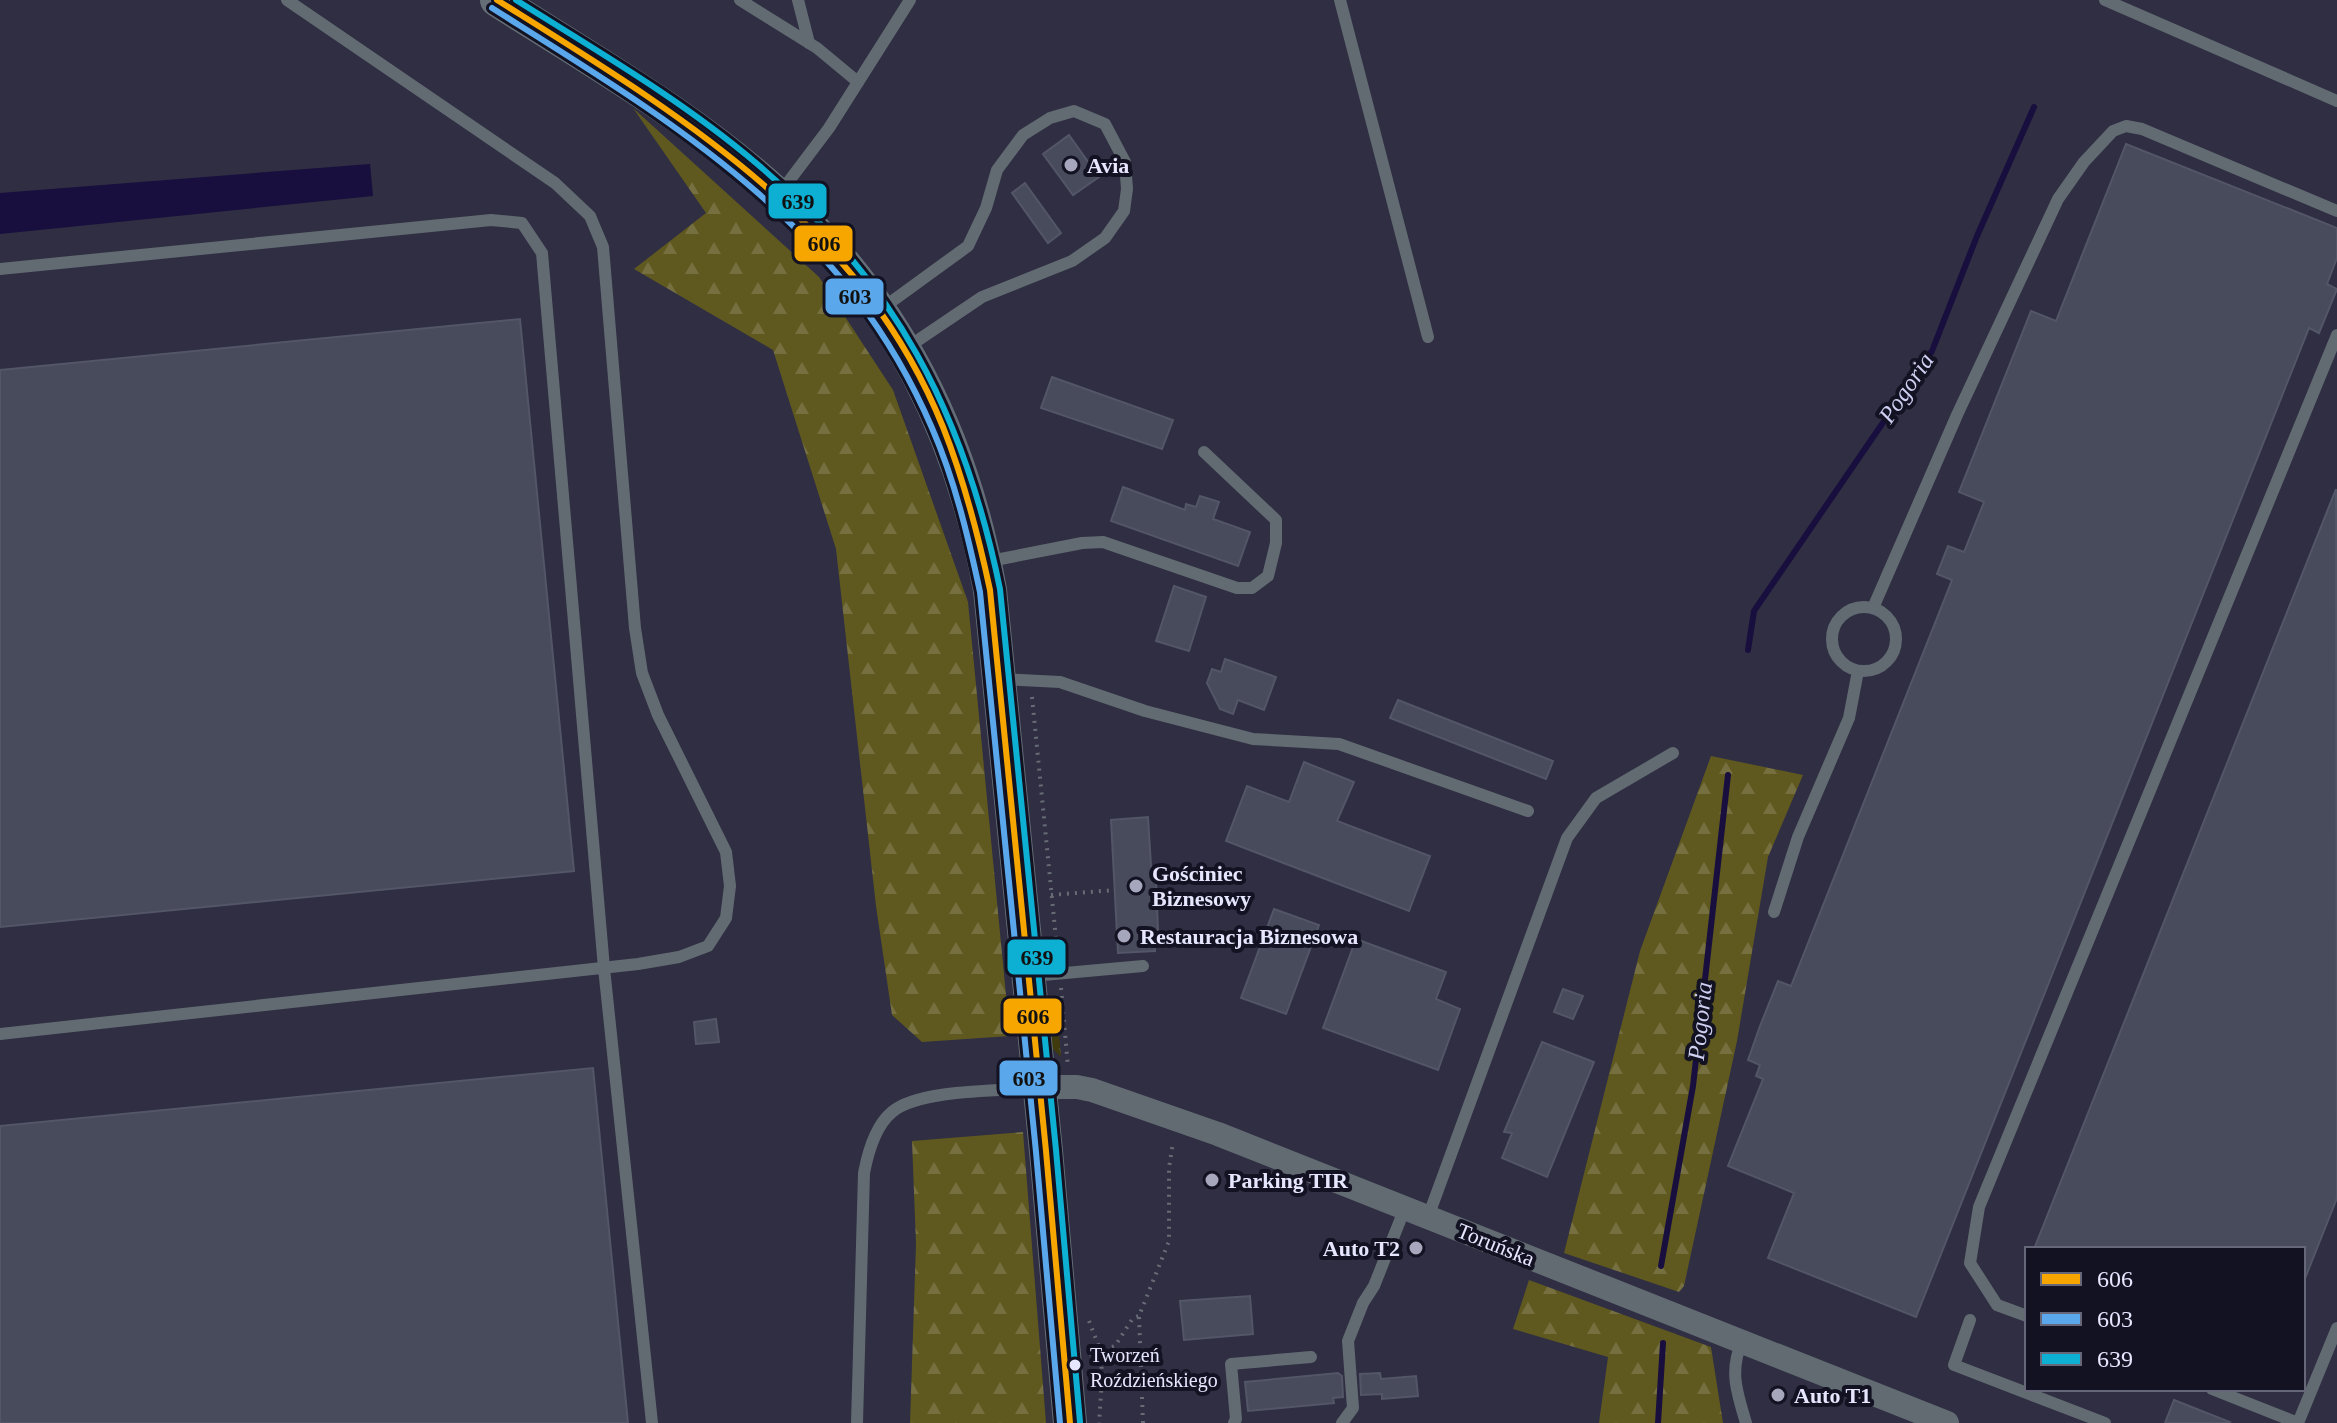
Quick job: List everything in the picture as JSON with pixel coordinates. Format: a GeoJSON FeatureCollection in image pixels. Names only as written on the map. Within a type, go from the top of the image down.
{"type":"FeatureCollection","features":[{"type":"Feature","properties":{"kind":"street"},"geometry":{"type":"LineString","coordinates":[[497,0],[697,131],[778,195],[828,245],[880,310],[905,349],[949,440],[973,513],[1012,679],[1044,974],[1040,1087],[1084,1418]]}},
{"type":"Feature","properties":{"kind":"street","name":"Toruńska"},"geometry":{"type":"LineString","coordinates":[[1040,1087],[1082,1088],[1180,1121],[1947,1423]]}},
{"type":"Feature","properties":{"kind":"lane"},"geometry":{"type":"LineString","coordinates":[[0,1034],[604,968],[679,957],[708,946],[726,918],[730,886],[726,852],[658,715],[642,673],[635,628],[603,247],[590,216],[555,183],[287,0]]}},
{"type":"Feature","properties":{"kind":"lane"},"geometry":{"type":"LineString","coordinates":[[740,0],[809,43],[858,82]]}},
{"type":"Feature","properties":{"kind":"lane"},"geometry":{"type":"LineString","coordinates":[[798,0],[809,43]]}},
{"type":"Feature","properties":{"kind":"lane"},"geometry":{"type":"LineString","coordinates":[[778,195],[829,128],[910,0]]}},
{"type":"Feature","properties":{"kind":"lane"},"geometry":{"type":"LineString","coordinates":[[1340,0],[1428,337]]}},
{"type":"Feature","properties":{"kind":"lane"},"geometry":{"type":"LineString","coordinates":[[2105,0],[2337,101]]}},
{"type":"Feature","properties":{"kind":"lane"},"geometry":{"type":"LineString","coordinates":[[880,310],[968,246],[986,208],[997,170],[1023,135],[1050,118],[1074,111],[1105,124],[1125,162],[1127,189],[1124,211],[1105,238],[1072,261],[982,297],[905,349]]}},
{"type":"Feature","properties":{"kind":"lane"},"geometry":{"type":"LineString","coordinates":[[1873,608],[1957,415],[2058,199],[2084,162],[2113,131],[2126,126],[2142,129],[2337,211]]}},
{"type":"Feature","properties":{"kind":"lane"},"geometry":{"type":"LineString","coordinates":[[0,269],[491,220],[522,223],[542,253],[604,968],[652,1423]]}},
{"type":"Feature","properties":{"kind":"lane"},"geometry":{"type":"LineString","coordinates":[[2025,1315],[1997,1305],[1970,1263],[1979,1207],[2337,335]]}},
{"type":"Feature","properties":{"kind":"lane"},"geometry":{"type":"LineString","coordinates":[[985,562],[1082,543],[1103,542],[1237,588],[1252,588],[1268,576],[1276,543],[1276,520],[1204,452]]}},
{"type":"Feature","properties":{"kind":"lane"},"geometry":{"type":"LineString","coordinates":[[1873,608],[1882,613],[1894,628],[1895,647],[1885,664],[1868,671],[1858,671],[1848,667],[1834,652],[1833,632],[1837,622],[1853,609],[1873,608]]}},
{"type":"Feature","properties":{"kind":"lane"},"geometry":{"type":"LineString","coordinates":[[1774,912],[1798,837],[1849,718],[1858,671]]}},
{"type":"Feature","properties":{"kind":"lane"},"geometry":{"type":"LineString","coordinates":[[1012,679],[1060,682],[1145,711],[1253,739],[1339,744],[1528,811]]}},
{"type":"Feature","properties":{"kind":"lane"},"geometry":{"type":"LineString","coordinates":[[1428,1217],[1567,838],[1596,798],[1673,753]]}},
{"type":"Feature","properties":{"kind":"lane"},"geometry":{"type":"LineString","coordinates":[[1044,974],[1143,966]]}},
{"type":"Feature","properties":{"kind":"lane"},"geometry":{"type":"LineString","coordinates":[[857,1423],[864,1173],[882,1123],[892,1111],[911,1101],[931,1096],[1040,1087]]}},
{"type":"Feature","properties":{"kind":"lane"},"geometry":{"type":"LineString","coordinates":[[1342,1423],[1353,1408],[1348,1341],[1405,1208]]}},
{"type":"Feature","properties":{"kind":"lane"},"geometry":{"type":"LineString","coordinates":[[1970,1320],[1954,1365],[2105,1423]]}},
{"type":"Feature","properties":{"kind":"lane"},"geometry":{"type":"LineString","coordinates":[[2217,1391],[2298,1423],[2337,1328]]}},
{"type":"Feature","properties":{"kind":"lane"},"geometry":{"type":"LineString","coordinates":[[1742,1341],[1734,1359],[1734,1382],[1746,1423]]}},
{"type":"Feature","properties":{"kind":"lane"},"geometry":{"type":"LineString","coordinates":[[1234,1423],[1231,1364],[1311,1357]]}},
{"type":"Feature","properties":{"kind":"path"},"geometry":{"type":"LineString","coordinates":[[1012,679],[1031,693],[1051,895],[1044,974],[1068,1063]]}},
{"type":"Feature","properties":{"kind":"path"},"geometry":{"type":"LineString","coordinates":[[1051,895],[1115,890]]}},
{"type":"Feature","properties":{"kind":"path"},"geometry":{"type":"LineString","coordinates":[[1143,1423],[1139,1316],[1169,1241],[1169,1168],[1173,1137],[1180,1121]]}},
{"type":"Feature","properties":{"kind":"path"},"geometry":{"type":"LineString","coordinates":[[1086,1311],[1101,1352],[1102,1380],[1084,1418],[1099,1423]]}},
{"type":"Feature","properties":{"kind":"path"},"geometry":{"type":"LineString","coordinates":[[1087,1355],[1115,1346],[1133,1318],[1139,1316]]}},
{"type":"Feature","properties":{"kind":"green space"},"geometry":{"type":"Polygon","coordinates":[[[633,108],[819,277],[893,390],[968,602],[1010,1036],[922,1042],[892,1015],[876,906],[836,549],[773,350],[634,269],[706,213],[633,108]]]}},
{"type":"Feature","properties":{"kind":"green space"},"geometry":{"type":"Polygon","coordinates":[[[1711,756],[1803,775],[1768,857],[1737,1041],[1684,1286],[1679,1292],[1564,1253],[1640,951],[1711,756]]]}},
{"type":"Feature","properties":{"kind":"green space"},"geometry":{"type":"Polygon","coordinates":[[[1057,1012],[1061,1057],[1051,1047],[1044,1013],[1057,1012]]]}},
{"type":"Feature","properties":{"kind":"green space"},"geometry":{"type":"Polygon","coordinates":[[[1023,1132],[1046,1423],[910,1423],[916,1244],[912,1141],[1023,1132]]]}},
{"type":"Feature","properties":{"kind":"green space"},"geometry":{"type":"Polygon","coordinates":[[[1529,1280],[1711,1347],[1723,1423],[1599,1423],[1608,1357],[1513,1329],[1529,1280]]]}},
{"type":"Feature","properties":{"kind":"shaded area"},"geometry":{"type":"Polygon","coordinates":[[[370,164],[373,196],[0,234],[0,193],[370,164]]]}},
{"type":"Feature","properties":{"kind":"building"},"geometry":{"type":"Polygon","coordinates":[[[1069,135],[1089,163],[1091,161],[1099,177],[1073,195],[1043,154],[1069,135]]]}},
{"type":"Feature","properties":{"kind":"building"},"geometry":{"type":"Polygon","coordinates":[[[2126,144],[2337,228],[2337,258],[2327,284],[2337,289],[2319,333],[2309,328],[1916,1317],[1768,1258],[1794,1193],[1728,1166],[1763,1079],[1756,1076],[1760,1065],[1748,1060],[1760,1026],[1778,981],[1791,986],[1952,580],[1937,574],[1948,546],[1964,552],[1984,502],[1959,492],[2031,311],[2056,321],[2126,144]]]}},
{"type":"Feature","properties":{"kind":"building"},"geometry":{"type":"Polygon","coordinates":[[[1025,183],[1061,233],[1048,243],[1012,193],[1025,183]]]}},
{"type":"Feature","properties":{"kind":"building"},"geometry":{"type":"Polygon","coordinates":[[[520,319],[574,871],[0,927],[0,370],[520,319]]]}},
{"type":"Feature","properties":{"kind":"building"},"geometry":{"type":"Polygon","coordinates":[[[1052,377],[1173,420],[1162,449],[1041,408],[1052,377]]]}},
{"type":"Feature","properties":{"kind":"building"},"geometry":{"type":"Polygon","coordinates":[[[1123,487],[1185,510],[1186,504],[1196,507],[1200,496],[1219,502],[1213,519],[1250,532],[1238,566],[1111,521],[1123,487]]]}},
{"type":"Feature","properties":{"kind":"building"},"geometry":{"type":"Polygon","coordinates":[[[2336,489],[2337,1198],[2305,1278],[2305,1247],[2035,1247],[2336,489]]]}},
{"type":"Feature","properties":{"kind":"building"},"geometry":{"type":"Polygon","coordinates":[[[1174,586],[1206,597],[1189,651],[1156,641],[1174,586]]]}},
{"type":"Feature","properties":{"kind":"building"},"geometry":{"type":"Polygon","coordinates":[[[1225,659],[1276,677],[1264,710],[1238,700],[1233,714],[1220,709],[1207,683],[1212,669],[1221,672],[1225,659]]]}},
{"type":"Feature","properties":{"kind":"building"},"geometry":{"type":"Polygon","coordinates":[[[1398,700],[1553,761],[1546,779],[1390,718],[1398,700]]]}},
{"type":"Feature","properties":{"kind":"building"},"geometry":{"type":"Polygon","coordinates":[[[1304,762],[1354,782],[1337,821],[1430,856],[1409,911],[1226,841],[1247,786],[1289,802],[1304,762]]]}},
{"type":"Feature","properties":{"kind":"building","name":"Gościniec Biznesowy"},"geometry":{"type":"Polygon","coordinates":[[[1148,817],[1152,882],[1156,881],[1158,930],[1154,931],[1155,951],[1118,953],[1111,820],[1148,817]]]}},
{"type":"Feature","properties":{"kind":"building"},"geometry":{"type":"Polygon","coordinates":[[[1274,909],[1319,925],[1286,1014],[1241,998],[1274,909]]]}},
{"type":"Feature","properties":{"kind":"building"},"geometry":{"type":"Polygon","coordinates":[[[1356,939],[1446,972],[1436,999],[1460,1009],[1438,1070],[1323,1028],[1356,939]]]}},
{"type":"Feature","properties":{"kind":"building"},"geometry":{"type":"Polygon","coordinates":[[[1563,989],[1583,996],[1573,1019],[1554,1012],[1563,989]]]}},
{"type":"Feature","properties":{"kind":"building"},"geometry":{"type":"Polygon","coordinates":[[[716,1019],[719,1042],[696,1044],[694,1022],[716,1019]]]}},
{"type":"Feature","properties":{"kind":"building"},"geometry":{"type":"Polygon","coordinates":[[[1542,1042],[1594,1062],[1547,1177],[1502,1158],[1512,1133],[1504,1132],[1542,1042]]]}},
{"type":"Feature","properties":{"kind":"building"},"geometry":{"type":"Polygon","coordinates":[[[593,1068],[628,1423],[0,1423],[0,1126],[593,1068]]]}},
{"type":"Feature","properties":{"kind":"building"},"geometry":{"type":"Polygon","coordinates":[[[1250,1296],[1253,1334],[1184,1340],[1180,1301],[1250,1296]]]}},
{"type":"Feature","properties":{"kind":"building"},"geometry":{"type":"Polygon","coordinates":[[[1338,1373],[1342,1376],[1343,1397],[1333,1398],[1334,1403],[1248,1411],[1245,1382],[1338,1373]]]}},
{"type":"Feature","properties":{"kind":"building"},"geometry":{"type":"Polygon","coordinates":[[[1380,1373],[1381,1379],[1416,1376],[1418,1396],[1382,1399],[1382,1394],[1361,1395],[1360,1374],[1380,1373]]]}},
{"type":"Feature","properties":{"kind":"building"},"geometry":{"type":"Polygon","coordinates":[[[2174,1400],[2230,1422],[2165,1423],[2174,1400]]]}},
{"type":"Feature","properties":{"kind":"waterway","name":"Pogoria"},"geometry":{"type":"LineString","coordinates":[[1748,650],[1754,611],[1932,351],[1977,236],[2034,107]]}},
{"type":"Feature","properties":{"kind":"waterway","name":"Pogoria"},"geometry":{"type":"LineString","coordinates":[[1661,1266],[1693,1086],[1728,775]]}},
{"type":"Feature","properties":{"kind":"waterway","name":"Pogoria"},"geometry":{"type":"LineString","coordinates":[[1658,1423],[1663,1343]]}},
{"type":"Feature","properties":{"kind":"transit line","name":"606"},"geometry":{"type":"LineString","coordinates":[[497,0],[631,85],[695,130],[756,178],[812,231],[863,289],[907,354],[943,427],[970,507],[990,590],[1070,1423]]}},
{"type":"Feature","properties":{"kind":"transit line","name":"639"},"geometry":{"type":"LineString","coordinates":[[516,0],[699,118],[756,163],[805,208],[848,254],[885,303],[917,354],[944,408],[985,525],[1000,589],[1080,1422]]}},
{"type":"Feature","properties":{"kind":"transit line","name":"603"},"geometry":{"type":"LineString","coordinates":[[492,8],[688,137],[747,184],[802,234],[851,291],[895,355],[932,428],[948,468],[980,592],[1060,1423]]}},
{"type":"Feature","properties":{"kind":"place","name":"Avia"},"geometry":{"type":"Point","coordinates":[1071,165]}},
{"type":"Feature","properties":{"kind":"place","name":"Gościniec Biznesowy"},"geometry":{"type":"Point","coordinates":[1136,886]}},
{"type":"Feature","properties":{"kind":"place","name":"Restauracja Biznesowa"},"geometry":{"type":"Point","coordinates":[1124,936]}},
{"type":"Feature","properties":{"kind":"place","name":"Parking TIR"},"geometry":{"type":"Point","coordinates":[1212,1180]}},
{"type":"Feature","properties":{"kind":"place","name":"Auto T2"},"geometry":{"type":"Point","coordinates":[1416,1248]}},
{"type":"Feature","properties":{"kind":"place","name":"Tworzeń Roździeńskiego"},"geometry":{"type":"Point","coordinates":[1075,1365]}},
{"type":"Feature","properties":{"kind":"place","name":"Auto T1"},"geometry":{"type":"Point","coordinates":[1778,1395]}}]}
